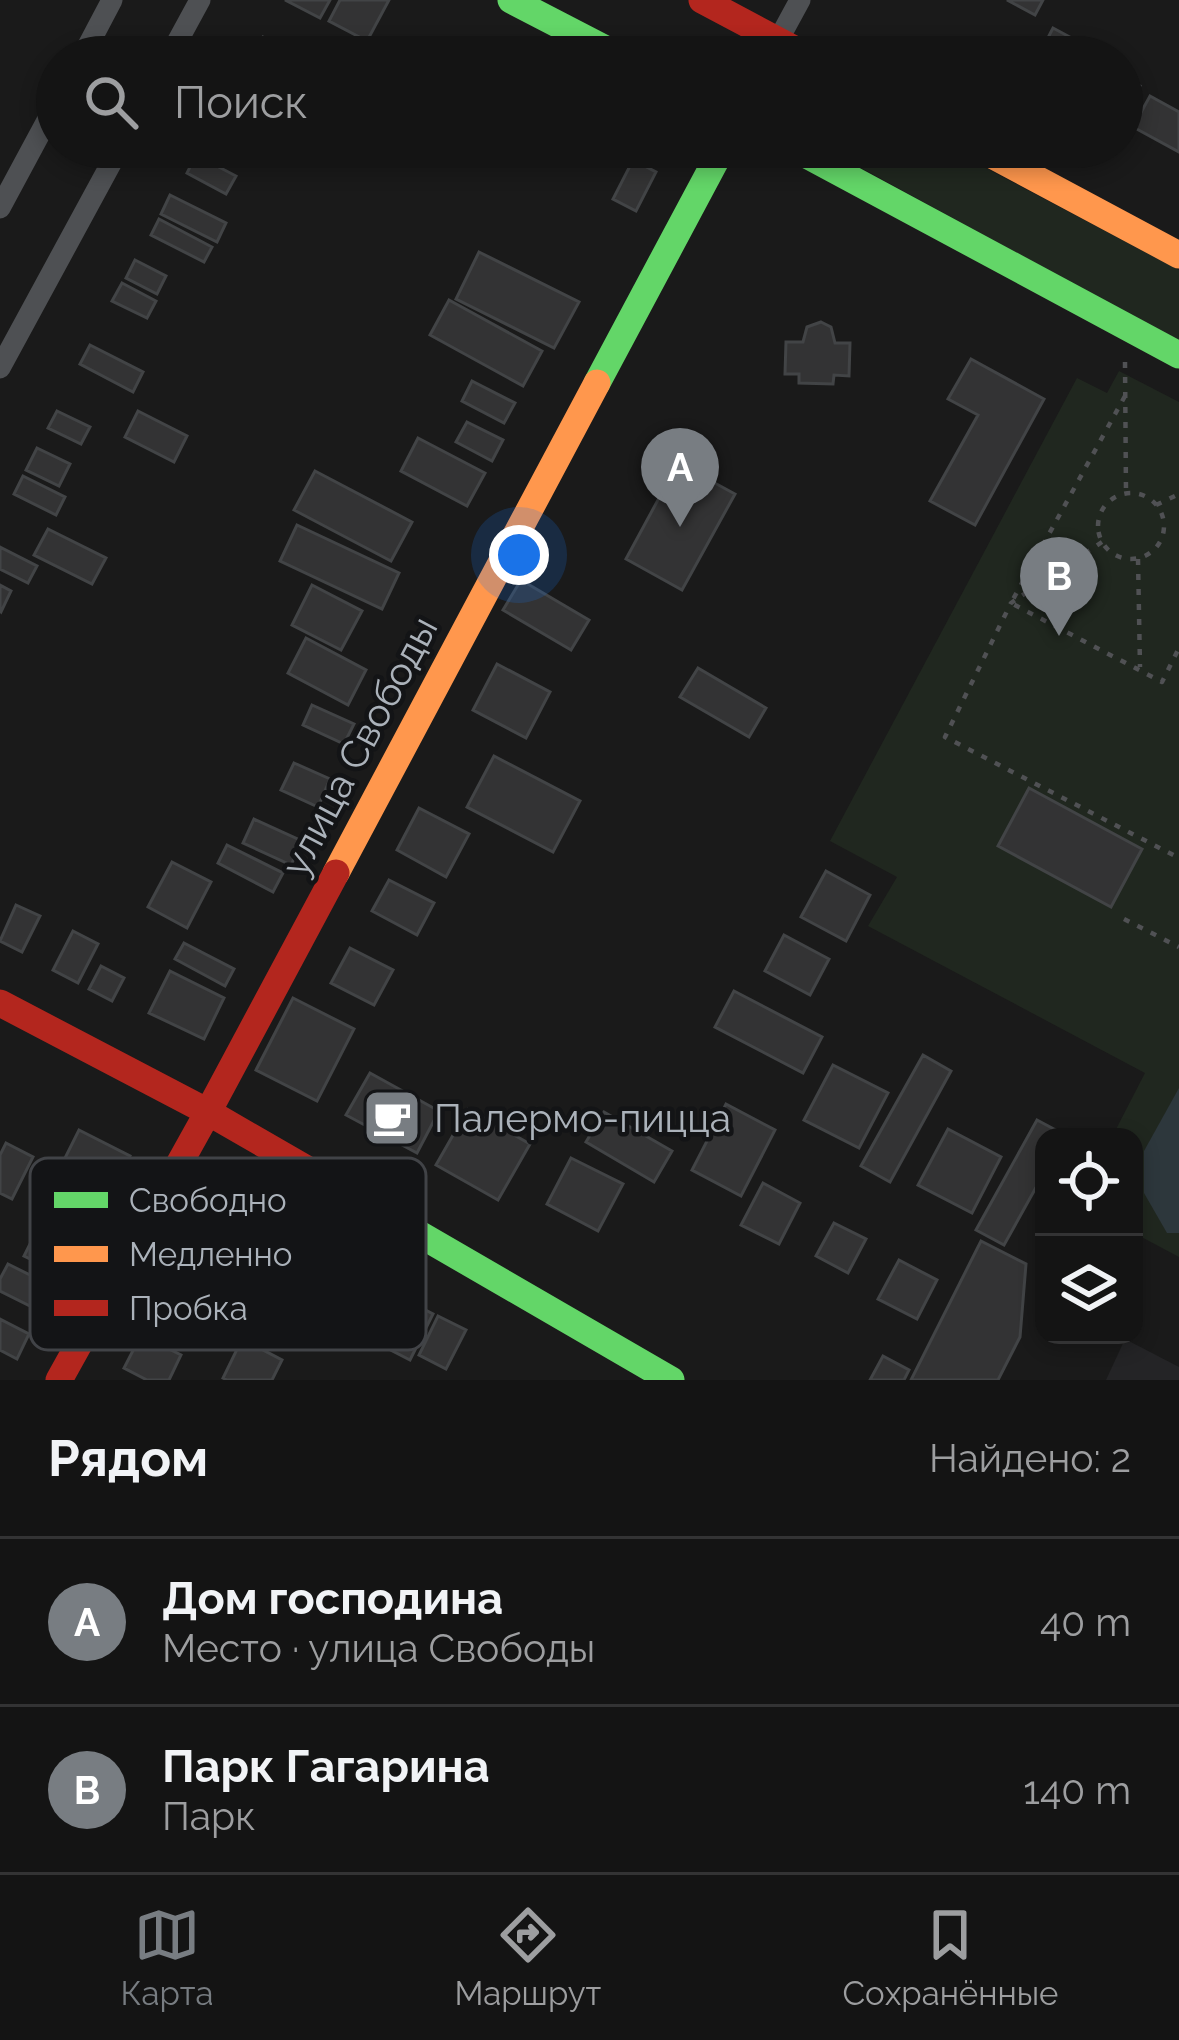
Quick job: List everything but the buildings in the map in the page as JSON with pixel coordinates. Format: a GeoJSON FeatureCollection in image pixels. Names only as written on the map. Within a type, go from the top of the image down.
{"type":"FeatureCollection","features":[{"type":"Feature","properties":{"kind":"street"},"geometry":{"type":"LineString","coordinates":[[93,36],[112,0]]}},
{"type":"Feature","properties":{"kind":"street"},"geometry":{"type":"LineString","coordinates":[[180,36],[200,0]]}},
{"type":"Feature","properties":{"kind":"street"},"geometry":{"type":"LineString","coordinates":[[511,0],[580,36]]}},
{"type":"Feature","properties":{"kind":"street"},"geometry":{"type":"LineString","coordinates":[[702,0],[755,36]]}},
{"type":"Feature","properties":{"kind":"street"},"geometry":{"type":"LineString","coordinates":[[781,36],[800,0]]}},
{"type":"Feature","properties":{"kind":"street"},"geometry":{"type":"LineString","coordinates":[[0,208],[36,142]]}},
{"type":"Feature","properties":{"kind":"street"},"geometry":{"type":"LineString","coordinates":[[0,368],[109,168]]}},
{"type":"Feature","properties":{"kind":"street","name":"улица Свободы"},"geometry":{"type":"LineString","coordinates":[[182,1158],[712,168]]}},
{"type":"Feature","properties":{"kind":"street"},"geometry":{"type":"LineString","coordinates":[[831,168],[1179,356]]}},
{"type":"Feature","properties":{"kind":"street"},"geometry":{"type":"LineString","coordinates":[[1016,168],[1179,255]]}},
{"type":"Feature","properties":{"kind":"street"},"geometry":{"type":"LineString","coordinates":[[0,1003],[286,1158]]}},
{"type":"Feature","properties":{"kind":"street"},"geometry":{"type":"LineString","coordinates":[[426,1241],[653,1376]]}},
{"type":"Feature","properties":{"kind":"street","name":"улица Свободы"},"geometry":{"type":"LineString","coordinates":[[59,1380],[76,1350]]}},
{"type":"Feature","properties":{"kind":"path"},"geometry":{"type":"LineString","coordinates":[[1125,326],[1126,494]]}},
{"type":"Feature","properties":{"kind":"path"},"geometry":{"type":"LineString","coordinates":[[1125,396],[1011,603],[945,737],[1179,858]]}},
{"type":"Feature","properties":{"kind":"path"},"geometry":{"type":"LineString","coordinates":[[1126,494],[1148,497],[1156,505],[1165,525],[1163,537],[1149,554],[1138,559],[1117,556],[1102,542],[1102,511],[1108,503],[1126,494]]}},
{"type":"Feature","properties":{"kind":"path"},"geometry":{"type":"LineString","coordinates":[[1156,505],[1179,494]]}},
{"type":"Feature","properties":{"kind":"path"},"geometry":{"type":"LineString","coordinates":[[1011,603],[1102,542]]}},
{"type":"Feature","properties":{"kind":"path"},"geometry":{"type":"LineString","coordinates":[[1138,559],[1140,670]]}},
{"type":"Feature","properties":{"kind":"path"},"geometry":{"type":"LineString","coordinates":[[1011,603],[1162,682],[1179,648]]}},
{"type":"Feature","properties":{"kind":"path"},"geometry":{"type":"LineString","coordinates":[[1124,919],[1179,947]]}},
{"type":"Feature","properties":{"kind":"shaded area"},"geometry":{"type":"Polygon","coordinates":[[[861,168],[986,168],[1179,270],[1179,342],[861,168]]]}},
{"type":"Feature","properties":{"kind":"shaded area"},"geometry":{"type":"Polygon","coordinates":[[[1119,371],[1179,402],[1179,1257],[1143,1238],[1143,1128],[1117,1128],[1145,1073],[868,926],[897,877],[830,841],[1077,378],[1107,393],[1119,371]]]}},
{"type":"Feature","properties":{"kind":"shaded area"},"geometry":{"type":"Polygon","coordinates":[[[1179,1088],[1179,1233],[1167,1233],[1144,1193],[1144,1151],[1179,1088]]]}},
{"type":"Feature","properties":{"kind":"shaded area"},"geometry":{"type":"Polygon","coordinates":[[[1123,1344],[1135,1344],[1179,1367],[1179,1380],[1106,1380],[1123,1344]]]}},
{"type":"Feature","properties":{"kind":"traffic: fast"},"geometry":{"type":"LineString","coordinates":[[511,0],[580,36]]}},
{"type":"Feature","properties":{"kind":"traffic: fast"},"geometry":{"type":"LineString","coordinates":[[597,383],[712,168]]}},
{"type":"Feature","properties":{"kind":"traffic: fast"},"geometry":{"type":"LineString","coordinates":[[831,168],[1179,355]]}},
{"type":"Feature","properties":{"kind":"traffic: fast"},"geometry":{"type":"LineString","coordinates":[[426,1238],[671,1380]]}},
{"type":"Feature","properties":{"kind":"traffic: slow"},"geometry":{"type":"LineString","coordinates":[[1016,168],[1179,255]]}},
{"type":"Feature","properties":{"kind":"traffic: slow"},"geometry":{"type":"LineString","coordinates":[[336,873],[597,383]]}},
{"type":"Feature","properties":{"kind":"traffic: jam"},"geometry":{"type":"LineString","coordinates":[[702,0],[770,36]]}},
{"type":"Feature","properties":{"kind":"traffic: jam"},"geometry":{"type":"LineString","coordinates":[[182,1158],[336,873]]}},
{"type":"Feature","properties":{"kind":"traffic: jam"},"geometry":{"type":"LineString","coordinates":[[0,1003],[288,1158]]}},
{"type":"Feature","properties":{"kind":"traffic: jam"},"geometry":{"type":"LineString","coordinates":[[59,1380],[76,1350]]}},
{"type":"Feature","properties":{"kind":"place","name":"Дом господина"},"geometry":{"type":"Point","coordinates":[680,527]}},
{"type":"Feature","properties":{"kind":"place","name":"Парк Гагарина"},"geometry":{"type":"Point","coordinates":[1059,636]}},
{"type":"Feature","properties":{"kind":"place","name":"Палермо-пицца"},"geometry":{"type":"Point","coordinates":[392,1118]}}]}
